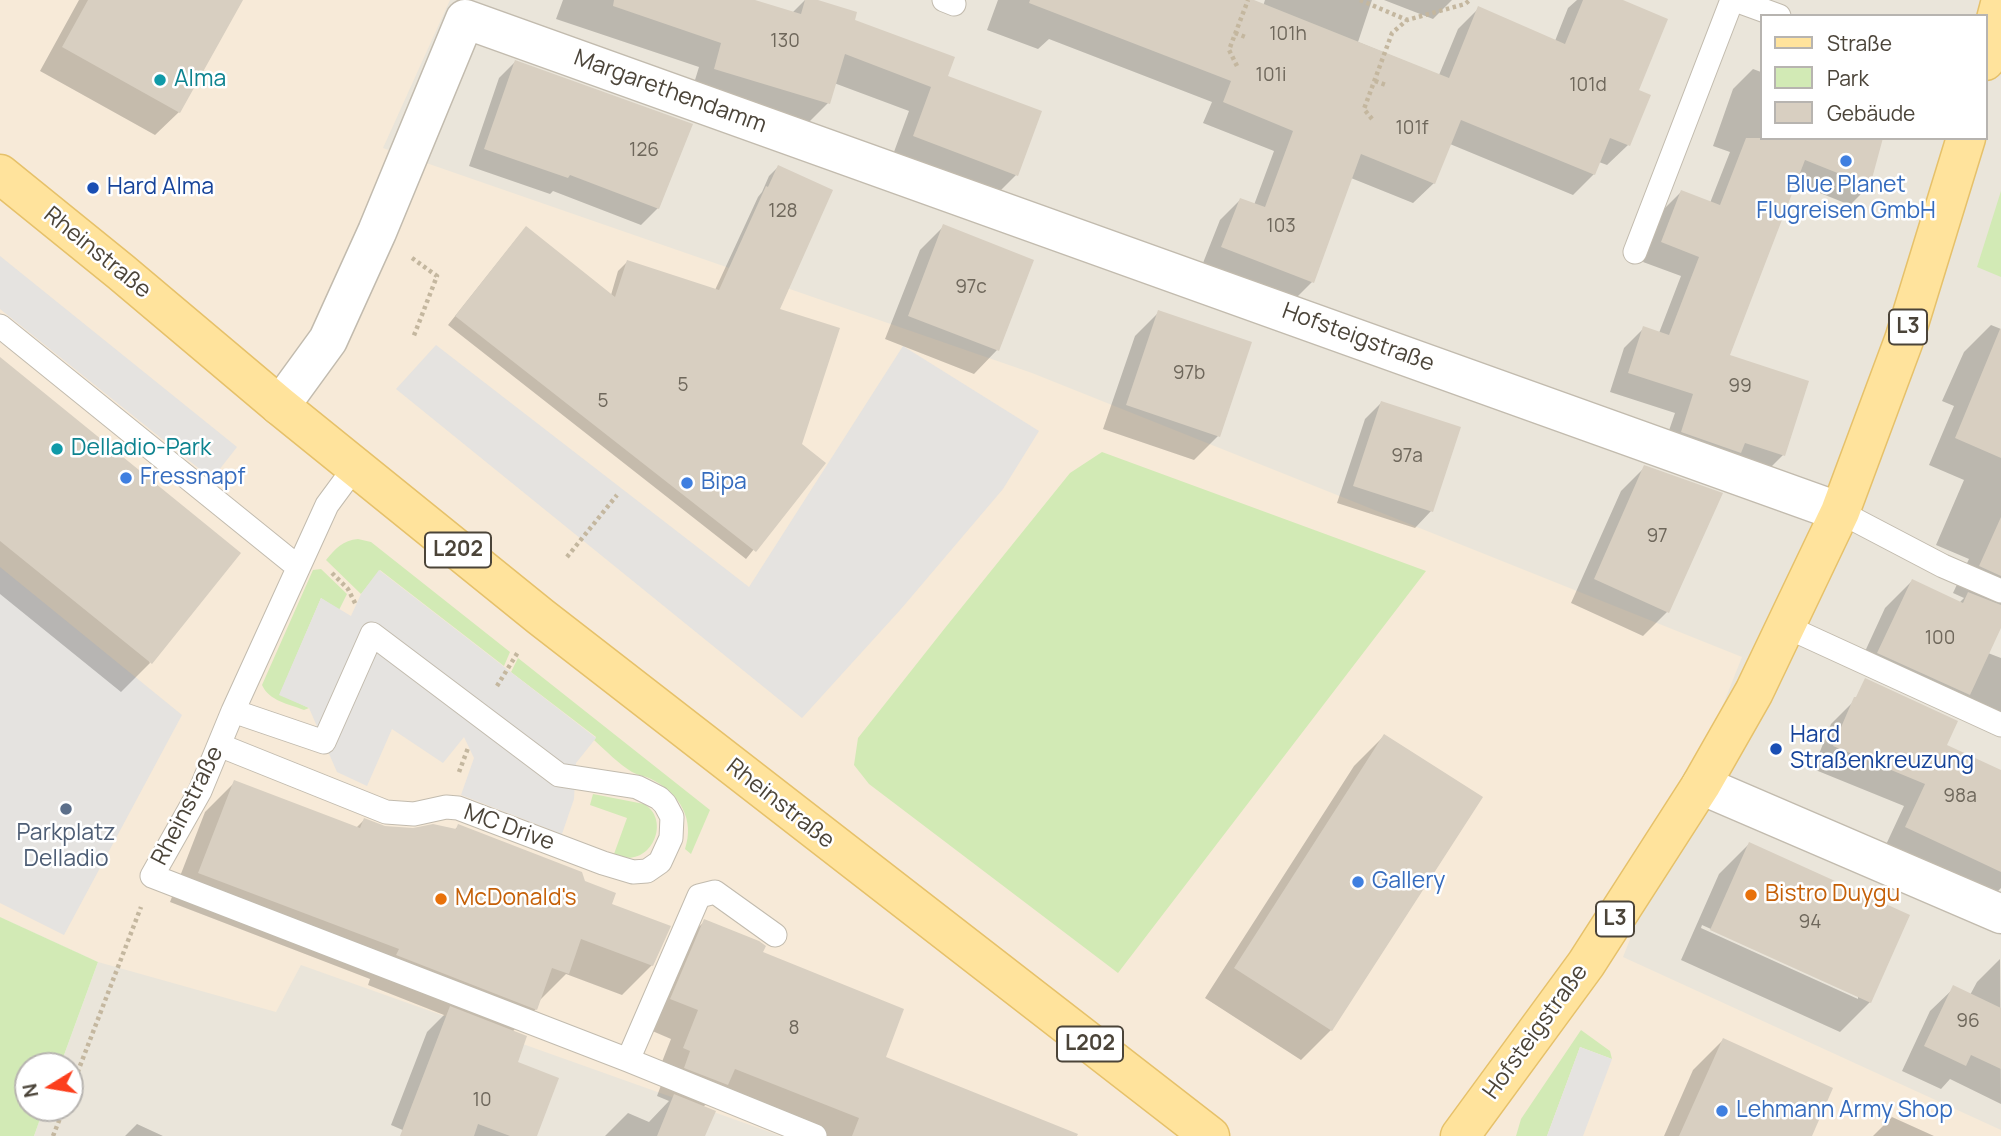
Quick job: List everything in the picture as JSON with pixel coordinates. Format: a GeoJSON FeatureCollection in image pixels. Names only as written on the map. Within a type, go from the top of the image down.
{"type":"FeatureCollection","features":[{"type":"Feature","properties":{"kind":"main road"},"geometry":{"type":"LineString","coordinates":[[1987,54],[1998,17]]}},
{"type":"Feature","properties":{"kind":"main road","name":"Hofsteigstraße"},"geometry":{"type":"LineString","coordinates":[[1460,1136],[1586,964],[1701,785],[1754,692],[1840,512],[1904,340],[1965,140]]}},
{"type":"Feature","properties":{"kind":"main road","name":"Rheinstraße"},"geometry":{"type":"LineString","coordinates":[[0,174],[279,406],[541,617],[1210,1136]]}},
{"type":"Feature","properties":{"kind":"street","name":"Margarethendamm"},"geometry":{"type":"LineString","coordinates":[[279,406],[328,340],[377,232],[469,10],[875,165]]}},
{"type":"Feature","properties":{"kind":"street","name":"Hofsteigstraße"},"geometry":{"type":"LineString","coordinates":[[875,165],[1840,512]]}},
{"type":"Feature","properties":{"kind":"street"},"geometry":{"type":"LineString","coordinates":[[1701,785],[2001,914]]}},
{"type":"Feature","properties":{"kind":"lane"},"geometry":{"type":"LineString","coordinates":[[1635,252],[1733,0],[1773,14]]}},
{"type":"Feature","properties":{"kind":"lane"},"geometry":{"type":"LineString","coordinates":[[0,326],[298,567]]}},
{"type":"Feature","properties":{"kind":"lane","name":"Rheinstraße"},"geometry":{"type":"LineString","coordinates":[[355,467],[330,498],[233,710],[200,791],[152,876],[628,1060],[815,1136]]}},
{"type":"Feature","properties":{"kind":"lane","name":"Hofsteigstraße"},"geometry":{"type":"LineString","coordinates":[[1840,512],[1942,566],[2001,591]]}},
{"type":"Feature","properties":{"kind":"lane"},"geometry":{"type":"LineString","coordinates":[[1786,626],[2001,725]]}},
{"type":"Feature","properties":{"kind":"lane","name":"MC Drive"},"geometry":{"type":"LineString","coordinates":[[219,745],[386,813],[414,814],[446,807],[458,808],[633,872],[647,871],[660,862],[669,845],[671,817],[665,804],[650,792],[637,787],[559,775],[372,634],[324,742],[233,710]]}},
{"type":"Feature","properties":{"kind":"lane"},"geometry":{"type":"LineString","coordinates":[[628,1060],[699,896],[715,892],[775,935]]}},
{"type":"Feature","properties":{"kind":"path"},"geometry":{"type":"LineString","coordinates":[[1237,66],[1229,50],[1248,0]]}},
{"type":"Feature","properties":{"kind":"path"},"geometry":{"type":"LineString","coordinates":[[1360,0],[1407,20]]}},
{"type":"Feature","properties":{"kind":"path"},"geometry":{"type":"LineString","coordinates":[[1371,119],[1364,109],[1392,33],[1407,20],[1465,4],[1470,0]]}},
{"type":"Feature","properties":{"kind":"path"},"geometry":{"type":"LineString","coordinates":[[1235,33],[1248,38]]}},
{"type":"Feature","properties":{"kind":"path"},"geometry":{"type":"LineString","coordinates":[[1375,81],[1386,85]]}},
{"type":"Feature","properties":{"kind":"path"},"geometry":{"type":"LineString","coordinates":[[377,232],[437,276],[413,338]]}},
{"type":"Feature","properties":{"kind":"path"},"geometry":{"type":"LineString","coordinates":[[567,557],[617,495]]}},
{"type":"Feature","properties":{"kind":"path"},"geometry":{"type":"LineString","coordinates":[[507,669],[514,655]]}},
{"type":"Feature","properties":{"kind":"path"},"geometry":{"type":"LineString","coordinates":[[84,1055],[152,876]]}},
{"type":"Feature","properties":{"kind":"shaded area"},"geometry":{"type":"Polygon","coordinates":[[[0,0],[2001,0],[2001,1136],[34,1136],[39,1122],[84,1122],[84,1052],[65,1052],[98,962],[0,917],[0,0]]]}},
{"type":"Feature","properties":{"kind":"shaded area"},"geometry":{"type":"Polygon","coordinates":[[[0,0],[450,0],[383,148],[1032,373],[1742,657],[1623,957],[2001,1130],[2001,1136],[781,1136],[301,965],[276,1012],[98,962],[0,917],[0,0]]]}},
{"type":"Feature","properties":{"kind":"shaded area","name":"Delladio-Park"},"geometry":{"type":"Polygon","coordinates":[[[0,256],[237,447],[212,479],[0,309],[0,256]]]}},
{"type":"Feature","properties":{"kind":"shaded area"},"geometry":{"type":"Polygon","coordinates":[[[436,345],[749,587],[903,346],[1039,431],[1003,489],[901,609],[802,718],[396,389],[436,345]]]}},
{"type":"Feature","properties":{"kind":"shaded area","name":"Parkplatz Delladio"},"geometry":{"type":"Polygon","coordinates":[[[0,567],[182,715],[64,935],[0,903],[0,567]]]}},
{"type":"Feature","properties":{"kind":"shaded area"},"geometry":{"type":"Polygon","coordinates":[[[379,570],[596,738],[576,763],[574,799],[562,834],[461,795],[474,758],[464,737],[443,763],[392,729],[367,786],[337,772],[309,708],[279,695],[321,598],[351,616],[361,594],[379,570]]]}},
{"type":"Feature","properties":{"kind":"shaded area"},"geometry":{"type":"Polygon","coordinates":[[[1580,1047],[1612,1059],[1583,1136],[1547,1136],[1580,1047]]]}},
{"type":"Feature","properties":{"kind":"green space"},"geometry":{"type":"Polygon","coordinates":[[[2001,191],[2001,277],[1977,267],[2001,191]]]}},
{"type":"Feature","properties":{"kind":"green space"},"geometry":{"type":"Polygon","coordinates":[[[1102,452],[1426,571],[1118,973],[869,784],[854,765],[858,738],[945,628],[1070,473],[1102,452]]]}},
{"type":"Feature","properties":{"kind":"green space"},"geometry":{"type":"Polygon","coordinates":[[[358,539],[371,542],[510,652],[504,666],[380,570],[361,594],[326,560],[344,543],[358,539]]]}},
{"type":"Feature","properties":{"kind":"green space"},"geometry":{"type":"Polygon","coordinates":[[[321,569],[347,594],[339,610],[321,598],[280,694],[309,708],[304,710],[274,698],[262,685],[313,570],[321,569]]]}},
{"type":"Feature","properties":{"kind":"green space"},"geometry":{"type":"Polygon","coordinates":[[[518,658],[710,810],[691,854],[685,849],[688,828],[678,800],[663,786],[622,765],[594,740],[596,737],[511,672],[518,658]]]}},
{"type":"Feature","properties":{"kind":"green space"},"geometry":{"type":"Polygon","coordinates":[[[593,794],[644,804],[652,812],[656,832],[647,851],[627,858],[614,854],[627,818],[590,805],[593,794]]]}},
{"type":"Feature","properties":{"kind":"green space"},"geometry":{"type":"Polygon","coordinates":[[[0,917],[98,962],[65,1052],[14,1052],[14,1122],[39,1122],[34,1136],[0,1136],[0,917]]]}},
{"type":"Feature","properties":{"kind":"green space"},"geometry":{"type":"Polygon","coordinates":[[[1581,1030],[1610,1051],[1612,1059],[1580,1047],[1547,1136],[1516,1136],[1521,1119],[1581,1030]]]}},
{"type":"Feature","properties":{"kind":"building","name":"Alma"},"geometry":{"type":"Polygon","coordinates":[[[88,0],[243,0],[180,113],[62,47],[88,0]]]}},
{"type":"Feature","properties":{"kind":"building"},"geometry":{"type":"Polygon","coordinates":[[[614,0],[755,0],[801,14],[805,0],[818,0],[857,12],[855,20],[955,57],[948,76],[1042,111],[1018,176],[913,136],[931,87],[845,54],[830,104],[714,69],[721,43],[613,6],[614,0]]]}},
{"type":"Feature","properties":{"kind":"building"},"geometry":{"type":"Polygon","coordinates":[[[1030,0],[1254,0],[1449,78],[1478,6],[1565,44],[1583,0],[1623,0],[1668,19],[1639,90],[1651,95],[1630,146],[1610,138],[1595,175],[1461,120],[1435,184],[1361,154],[1314,283],[1221,247],[1240,198],[1265,207],[1293,131],[1223,102],[1231,81],[1029,3],[1030,0]]]}},
{"type":"Feature","properties":{"kind":"building"},"geometry":{"type":"Polygon","coordinates":[[[515,60],[693,124],[659,209],[570,175],[568,178],[484,149],[515,60]]]}},
{"type":"Feature","properties":{"kind":"building"},"geometry":{"type":"Polygon","coordinates":[[[1746,138],[1882,140],[1870,186],[1805,160],[1730,355],[1809,381],[1785,456],[1745,443],[1741,453],[1681,432],[1693,394],[1628,373],[1643,326],[1669,335],[1699,257],[1661,242],[1681,190],[1720,205],[1746,138]]]}},
{"type":"Feature","properties":{"kind":"building"},"geometry":{"type":"Polygon","coordinates":[[[778,165],[833,190],[780,309],[840,328],[802,444],[826,463],[756,552],[455,316],[526,226],[615,297],[627,260],[719,290],[778,165]]]}},
{"type":"Feature","properties":{"kind":"building"},"geometry":{"type":"Polygon","coordinates":[[[943,224],[1034,260],[999,351],[908,316],[943,224]]]}},
{"type":"Feature","properties":{"kind":"building"},"geometry":{"type":"Polygon","coordinates":[[[1158,310],[1252,342],[1220,437],[1126,405],[1158,310]]]}},
{"type":"Feature","properties":{"kind":"building"},"geometry":{"type":"Polygon","coordinates":[[[2001,329],[2001,458],[1955,438],[2001,329]]]}},
{"type":"Feature","properties":{"kind":"building","name":"Delladio-Park"},"geometry":{"type":"Polygon","coordinates":[[[0,357],[241,553],[152,664],[0,541],[0,357]]]}},
{"type":"Feature","properties":{"kind":"building"},"geometry":{"type":"Polygon","coordinates":[[[1381,401],[1461,427],[1433,512],[1353,486],[1381,401]]]}},
{"type":"Feature","properties":{"kind":"building"},"geometry":{"type":"Polygon","coordinates":[[[1644,465],[1723,493],[1669,613],[1594,579],[1644,465]]]}},
{"type":"Feature","properties":{"kind":"building"},"geometry":{"type":"Polygon","coordinates":[[[2001,517],[2001,576],[1979,566],[2001,517]]]}},
{"type":"Feature","properties":{"kind":"building"},"geometry":{"type":"Polygon","coordinates":[[[1912,579],[1963,603],[1968,592],[2001,605],[2001,628],[1970,695],[1877,653],[1912,579]]]}},
{"type":"Feature","properties":{"kind":"building"},"geometry":{"type":"Polygon","coordinates":[[[1865,678],[1958,721],[1947,745],[2001,770],[2001,872],[1905,827],[1925,784],[1833,746],[1865,678]]]}},
{"type":"Feature","properties":{"kind":"building","name":"Gallery"},"geometry":{"type":"Polygon","coordinates":[[[1384,734],[1483,797],[1332,1031],[1234,968],[1384,734]]]}},
{"type":"Feature","properties":{"kind":"building","name":"McDonald's"},"geometry":{"type":"Polygon","coordinates":[[[234,780],[360,828],[364,818],[385,826],[413,828],[433,824],[456,829],[458,824],[582,872],[585,881],[616,893],[612,904],[671,926],[653,966],[581,939],[569,974],[552,968],[537,1010],[396,955],[399,949],[198,873],[234,780]]]}},
{"type":"Feature","properties":{"kind":"building"},"geometry":{"type":"Polygon","coordinates":[[[1749,842],[1910,915],[1871,1003],[1710,930],[1749,842]]]}},
{"type":"Feature","properties":{"kind":"building"},"geometry":{"type":"Polygon","coordinates":[[[704,919],[759,941],[766,946],[763,952],[904,1009],[886,1057],[1078,1134],[1077,1136],[852,1136],[859,1118],[735,1069],[728,1085],[684,1068],[690,1051],[683,1048],[698,1010],[670,999],[704,919]]]}},
{"type":"Feature","properties":{"kind":"building"},"geometry":{"type":"Polygon","coordinates":[[[1953,985],[2001,1008],[2001,1069],[1971,1055],[1966,1066],[1924,1046],[1953,985]]]}},
{"type":"Feature","properties":{"kind":"building"},"geometry":{"type":"Polygon","coordinates":[[[450,1006],[527,1036],[518,1062],[559,1078],[537,1136],[510,1136],[478,1124],[474,1136],[400,1136],[450,1006]]]}},
{"type":"Feature","properties":{"kind":"building"},"geometry":{"type":"Polygon","coordinates":[[[1723,1038],[1833,1088],[1812,1136],[1679,1136],[1723,1038]]]}},
{"type":"Feature","properties":{"kind":"building"},"geometry":{"type":"Polygon","coordinates":[[[674,1094],[716,1111],[705,1136],[657,1136],[674,1094]]]}},
{"type":"Feature","properties":{"kind":"place","name":"Alma"},"geometry":{"type":"Point","coordinates":[160,80]}},
{"type":"Feature","properties":{"kind":"place","name":"Blue Planet Flugreisen GmbH"},"geometry":{"type":"Point","coordinates":[1846,161]}},
{"type":"Feature","properties":{"kind":"place","name":"Hard Alma"},"geometry":{"type":"Point","coordinates":[93,188]}},
{"type":"Feature","properties":{"kind":"place","name":"Delladio-Park"},"geometry":{"type":"Point","coordinates":[57,449]}},
{"type":"Feature","properties":{"kind":"place","name":"Fressnapf"},"geometry":{"type":"Point","coordinates":[126,478]}},
{"type":"Feature","properties":{"kind":"place","name":"Bipa"},"geometry":{"type":"Point","coordinates":[687,483]}},
{"type":"Feature","properties":{"kind":"place","name":"Hard Straßenkreuzung"},"geometry":{"type":"Point","coordinates":[1776,749]}},
{"type":"Feature","properties":{"kind":"place","name":"Parkplatz Delladio"},"geometry":{"type":"Point","coordinates":[66,809]}},
{"type":"Feature","properties":{"kind":"place","name":"Gallery"},"geometry":{"type":"Point","coordinates":[1358,882]}},
{"type":"Feature","properties":{"kind":"place","name":"Bistro Duygu"},"geometry":{"type":"Point","coordinates":[1751,895]}},
{"type":"Feature","properties":{"kind":"place","name":"McDonald's"},"geometry":{"type":"Point","coordinates":[441,899]}},
{"type":"Feature","properties":{"kind":"place","name":"Lehmann Army Shop"},"geometry":{"type":"Point","coordinates":[1722,1111]}}]}
